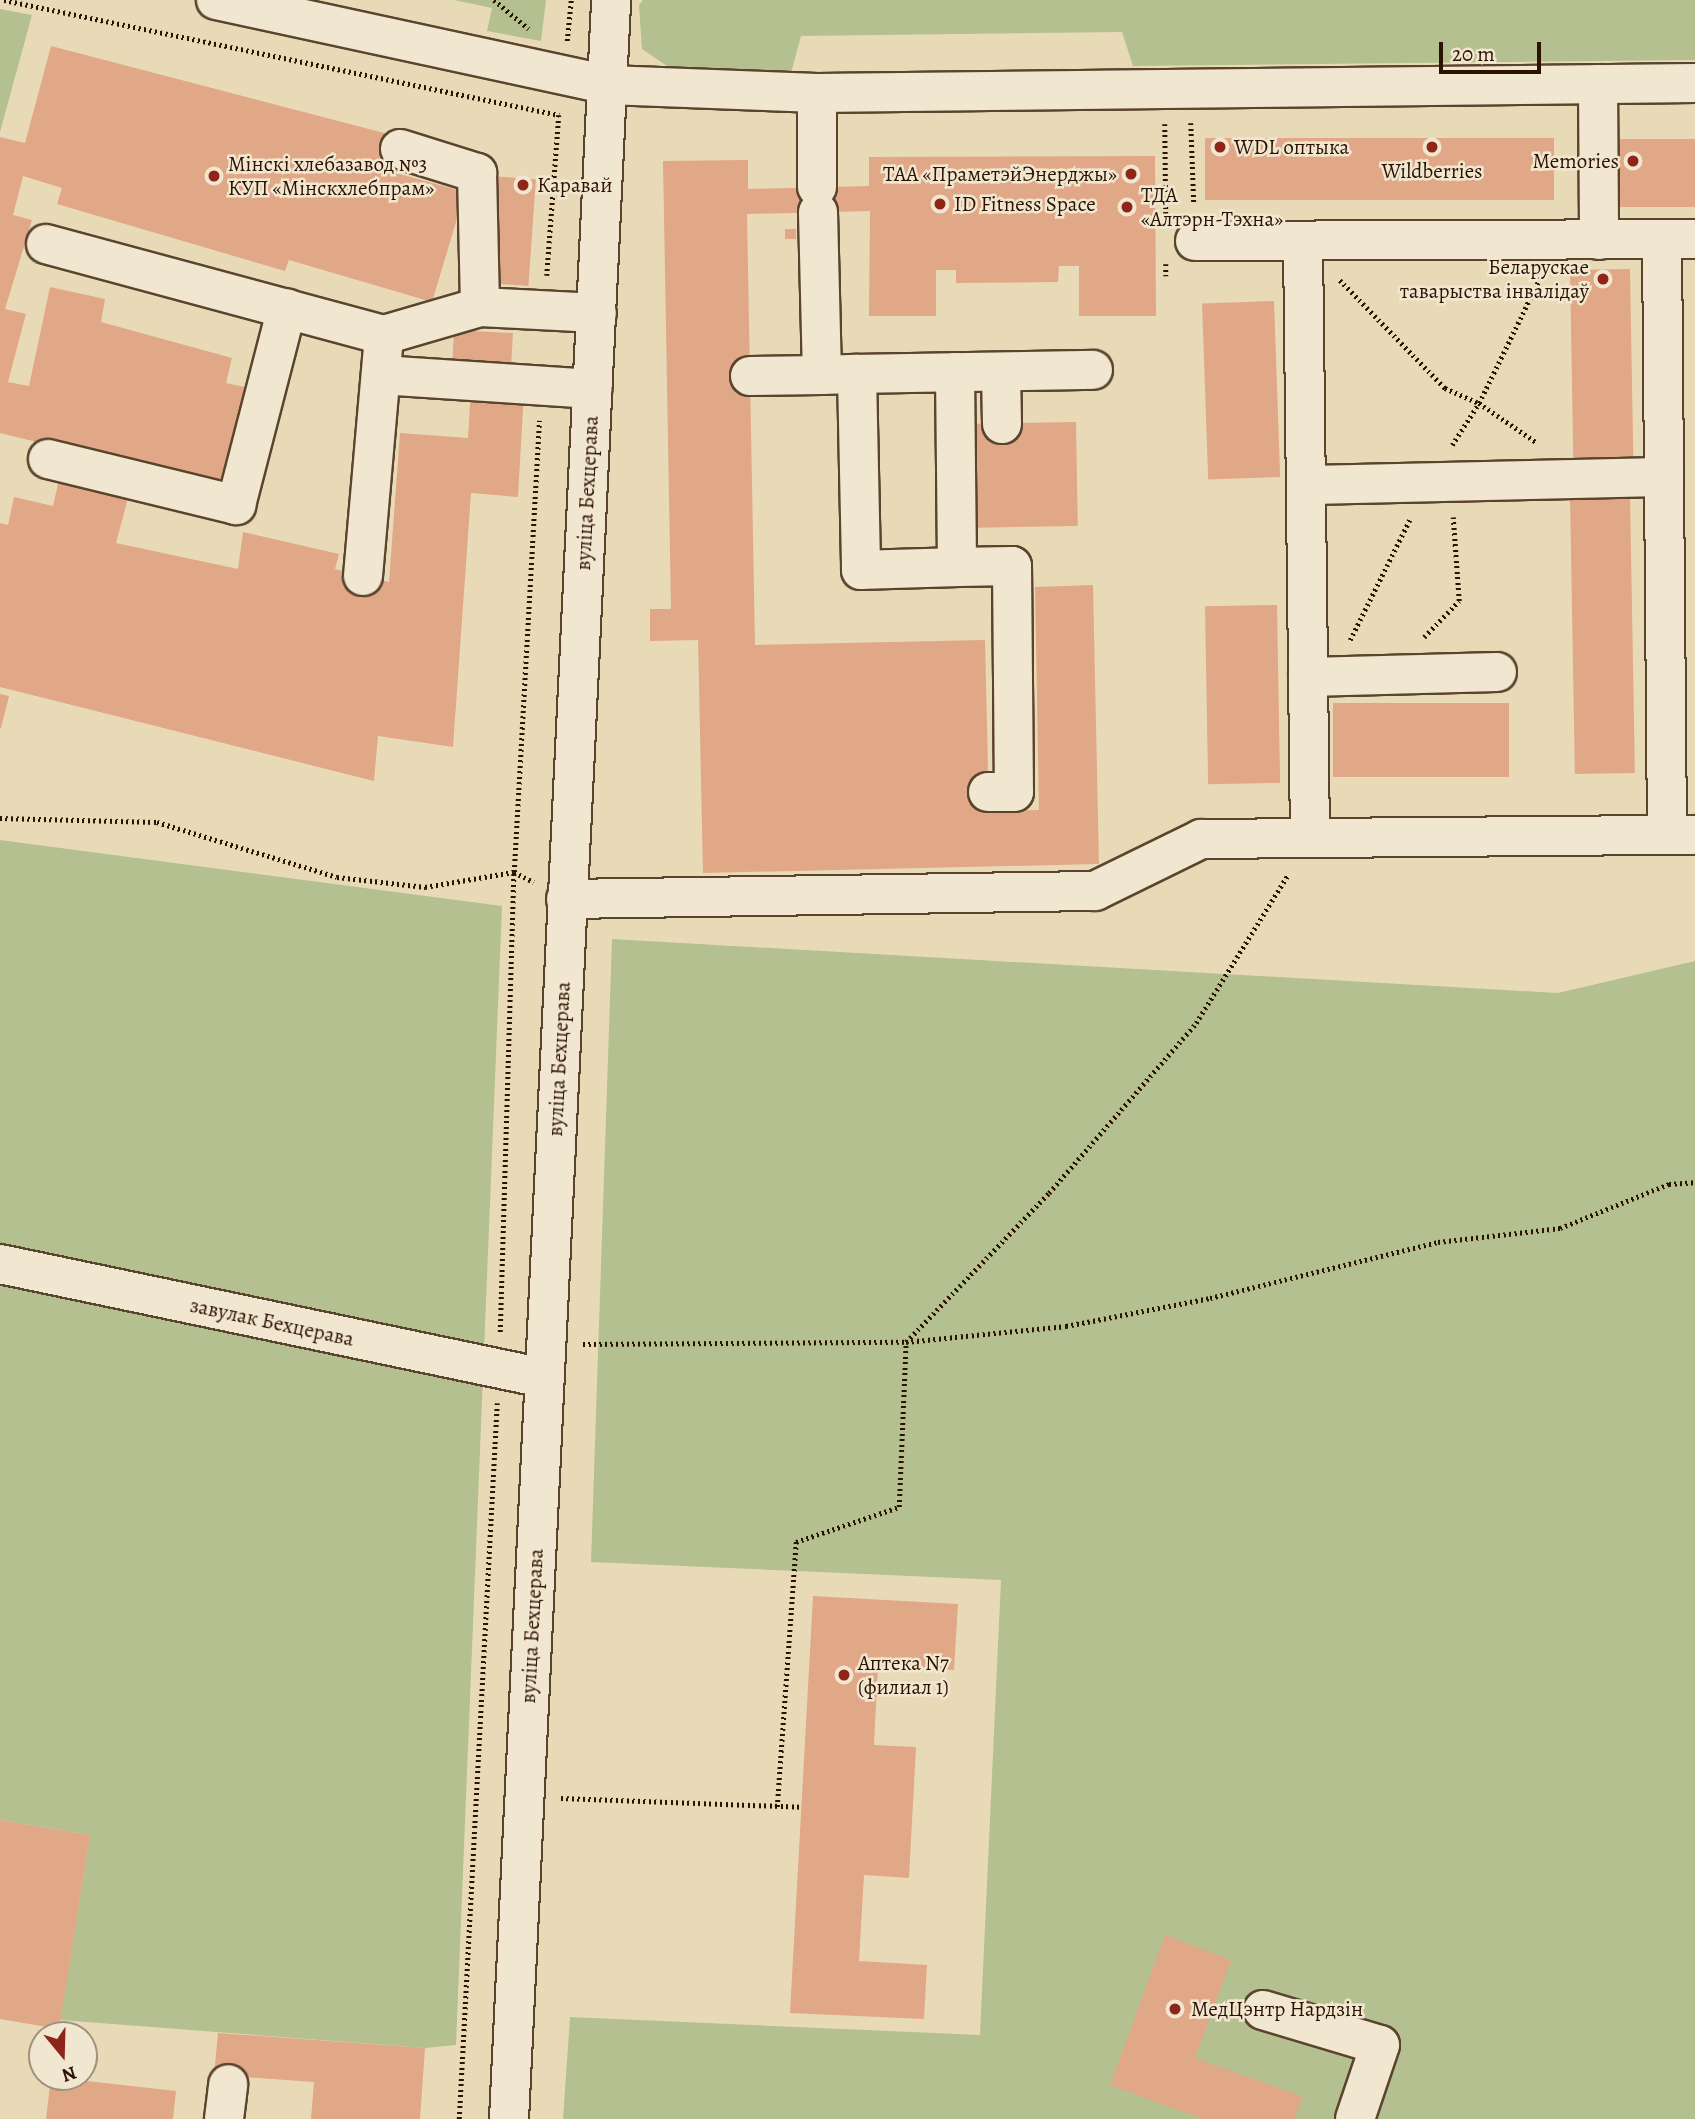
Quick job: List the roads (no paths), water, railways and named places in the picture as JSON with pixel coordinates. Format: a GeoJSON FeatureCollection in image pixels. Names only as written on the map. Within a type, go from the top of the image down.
{"type":"FeatureCollection","features":[{"type":"Feature","properties":{"kind":"street"},"geometry":{"type":"LineString","coordinates":[[215,0],[608,85],[817,93],[1695,83]]}},
{"type":"Feature","properties":{"kind":"street","name":"вуліца Бехцерава"},"geometry":{"type":"LineString","coordinates":[[509,2119],[611,0]]}},
{"type":"Feature","properties":{"kind":"street"},"geometry":{"type":"LineString","coordinates":[[1598,84],[1599,240]]}},
{"type":"Feature","properties":{"kind":"street"},"geometry":{"type":"LineString","coordinates":[[817,93],[818,200],[861,570],[1012,566],[1000,693],[1014,792],[989,792]]}},
{"type":"Feature","properties":{"kind":"street"},"geometry":{"type":"LineString","coordinates":[[400,149],[477,173],[480,307]]}},
{"type":"Feature","properties":{"kind":"street"},"geometry":{"type":"LineString","coordinates":[[566,899],[1096,891],[1201,839],[1681,835],[1680,666],[1664,477],[1679,239],[1303,242],[1176,238]]}},
{"type":"Feature","properties":{"kind":"street"},"geometry":{"type":"LineString","coordinates":[[1303,242],[1308,485],[1310,838]]}},
{"type":"Feature","properties":{"kind":"street"},"geometry":{"type":"LineString","coordinates":[[46,244],[384,335],[480,307],[597,313]]}},
{"type":"Feature","properties":{"kind":"street"},"geometry":{"type":"LineString","coordinates":[[48,460],[236,505],[287,308]]}},
{"type":"Feature","properties":{"kind":"street"},"geometry":{"type":"LineString","coordinates":[[363,576],[384,335]]}},
{"type":"Feature","properties":{"kind":"street"},"geometry":{"type":"LineString","coordinates":[[750,376],[1093,370]]}},
{"type":"Feature","properties":{"kind":"street"},"geometry":{"type":"LineString","coordinates":[[955,372],[957,567]]}},
{"type":"Feature","properties":{"kind":"street"},"geometry":{"type":"LineString","coordinates":[[1001,372],[1002,424]]}},
{"type":"Feature","properties":{"kind":"street"},"geometry":{"type":"LineString","coordinates":[[381,375],[593,389]]}},
{"type":"Feature","properties":{"kind":"street"},"geometry":{"type":"LineString","coordinates":[[1308,485],[1664,477]]}},
{"type":"Feature","properties":{"kind":"street"},"geometry":{"type":"LineString","coordinates":[[1308,677],[1497,672]]}},
{"type":"Feature","properties":{"kind":"street","name":"завулак Бехцерава"},"geometry":{"type":"LineString","coordinates":[[0,1264],[544,1378]]}},
{"type":"Feature","properties":{"kind":"street"},"geometry":{"type":"LineString","coordinates":[[1263,2011],[1380,2045],[1355,2119]]}},
{"type":"Feature","properties":{"kind":"place","name":"WDL оптыка"},"geometry":{"type":"Point","coordinates":[1220,147]}},
{"type":"Feature","properties":{"kind":"place","name":"Wildberries"},"geometry":{"type":"Point","coordinates":[1432,147]}},
{"type":"Feature","properties":{"kind":"place","name":"Memories"},"geometry":{"type":"Point","coordinates":[1633,161]}},
{"type":"Feature","properties":{"kind":"place","name":"ТАА «ПраметэйЭнерджы»"},"geometry":{"type":"Point","coordinates":[1131,174]}},
{"type":"Feature","properties":{"kind":"place","name":"Мінскі хлебазавод №3 КУП «Мінскхлебпрам»"},"geometry":{"type":"Point","coordinates":[214,176]}},
{"type":"Feature","properties":{"kind":"place","name":"Каравай"},"geometry":{"type":"Point","coordinates":[523,185]}},
{"type":"Feature","properties":{"kind":"place","name":"ID Fitness Space"},"geometry":{"type":"Point","coordinates":[940,204]}},
{"type":"Feature","properties":{"kind":"place","name":"ТДА «Алтэрн-Тэхна»"},"geometry":{"type":"Point","coordinates":[1127,207]}},
{"type":"Feature","properties":{"kind":"place","name":"Беларускае таварыства інвалідаў"},"geometry":{"type":"Point","coordinates":[1603,279]}},
{"type":"Feature","properties":{"kind":"place","name":"Аптека N7 (филиал 1)"},"geometry":{"type":"Point","coordinates":[844,1675]}},
{"type":"Feature","properties":{"kind":"place","name":"МедЦэнтр Нардзін"},"geometry":{"type":"Point","coordinates":[1175,2009]}}]}
